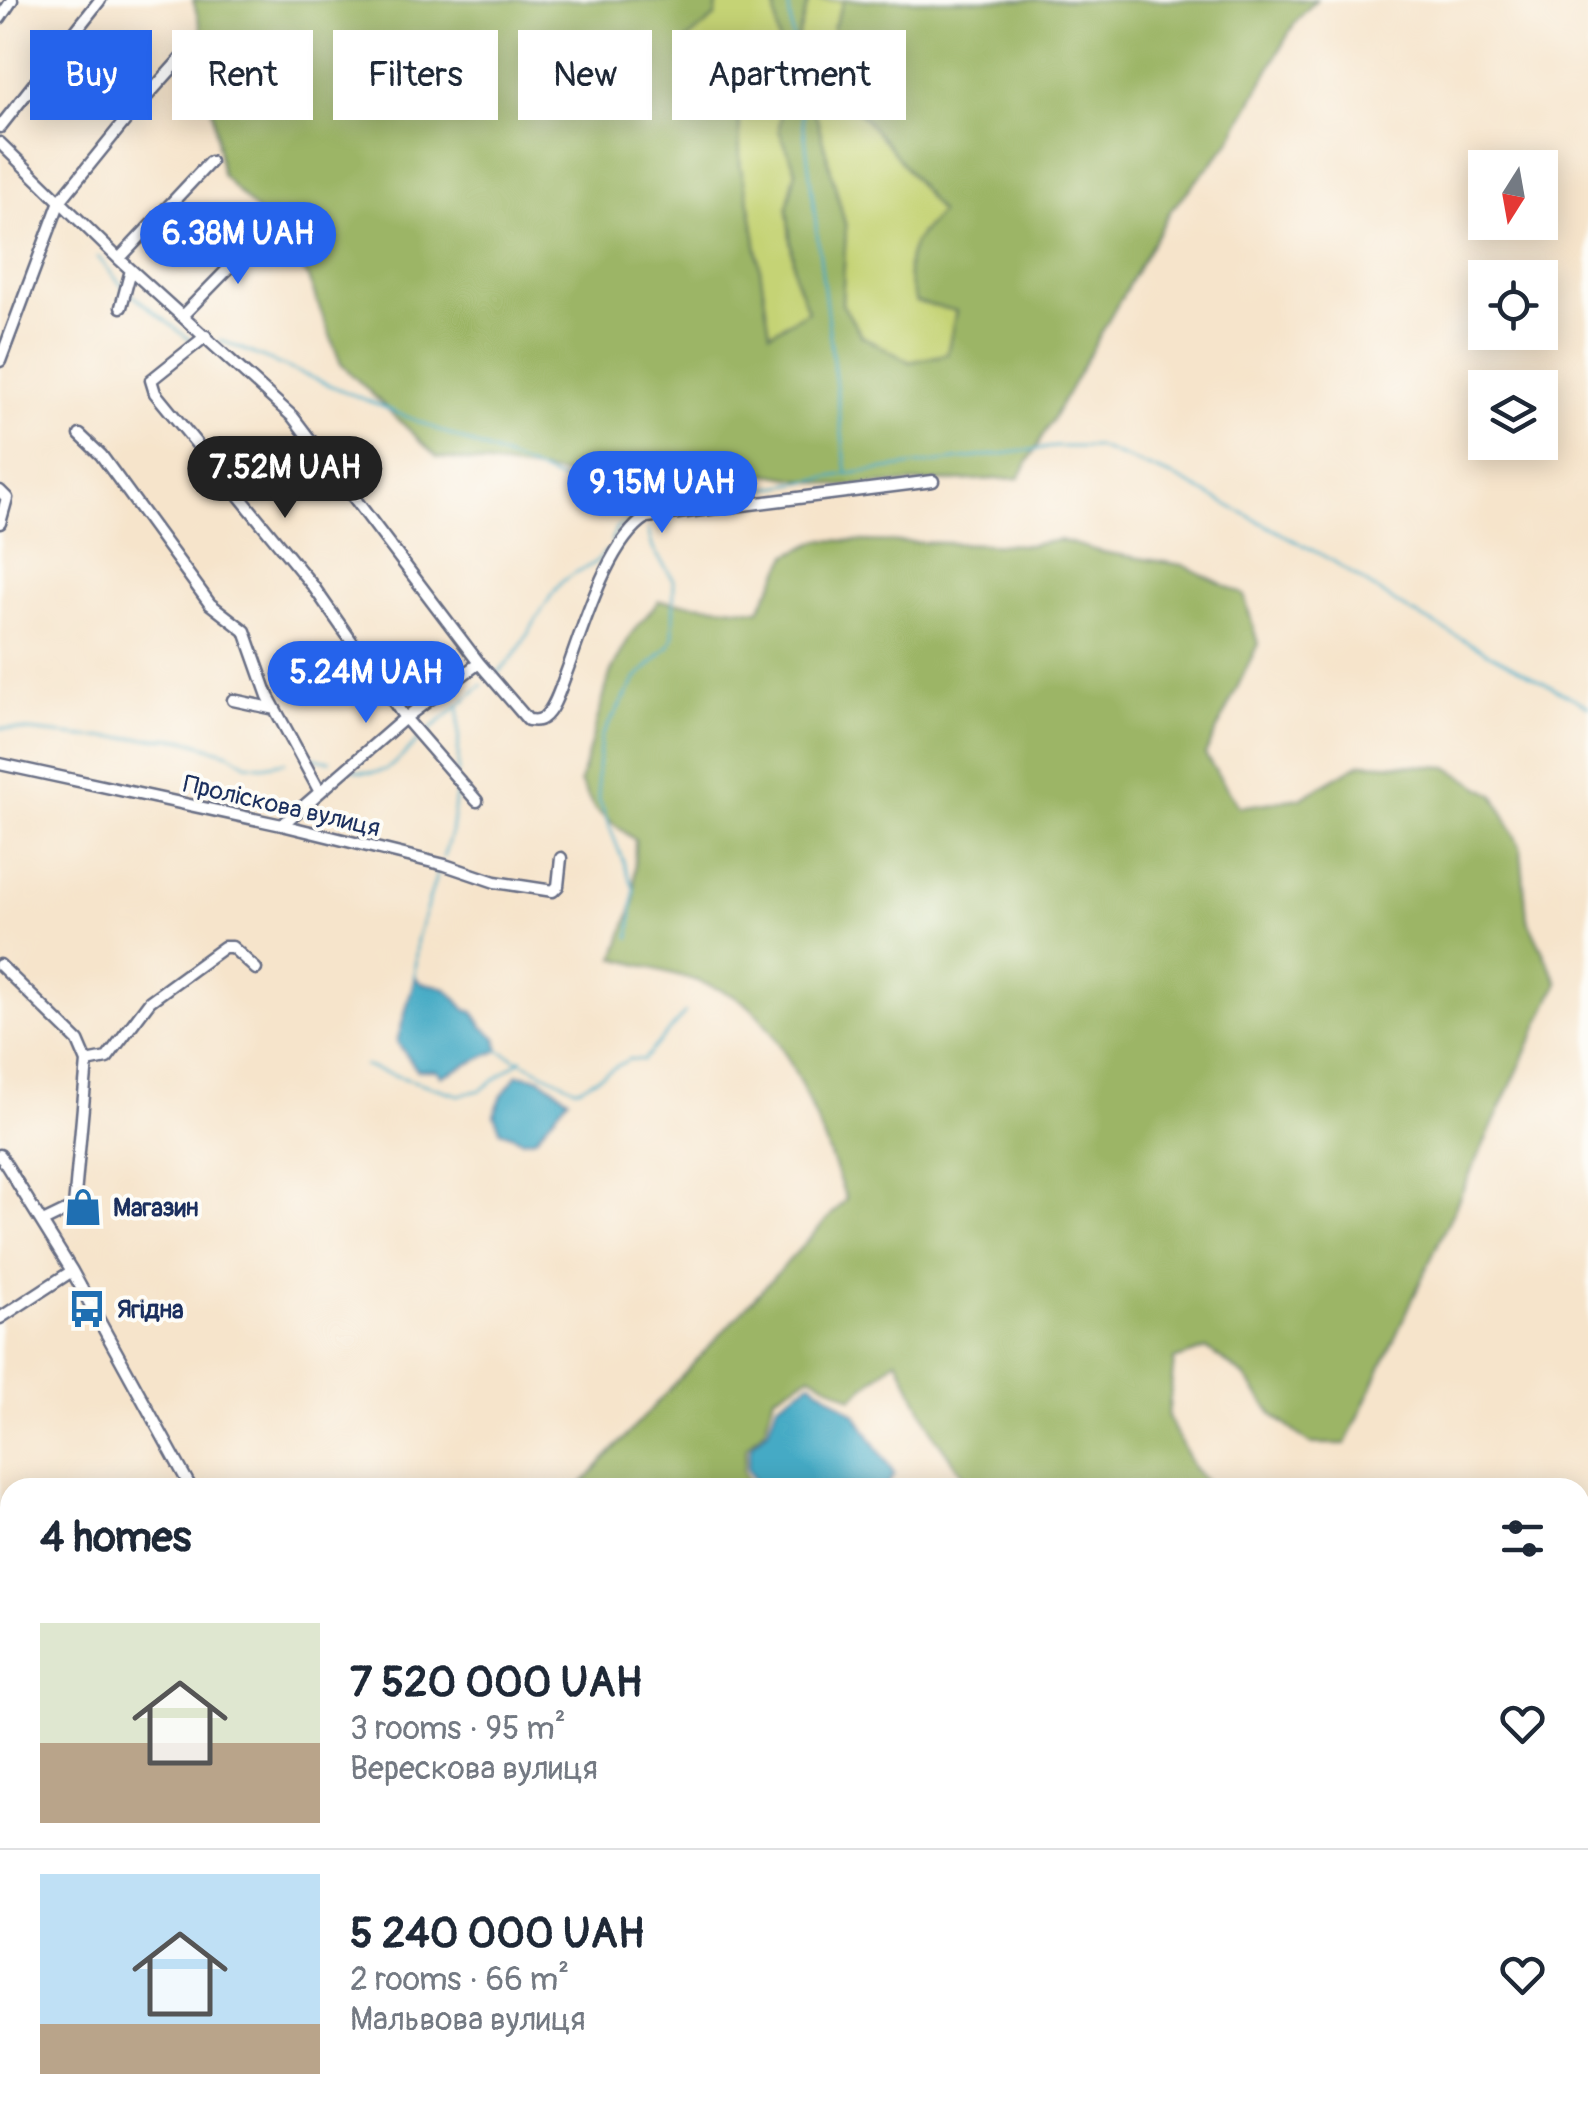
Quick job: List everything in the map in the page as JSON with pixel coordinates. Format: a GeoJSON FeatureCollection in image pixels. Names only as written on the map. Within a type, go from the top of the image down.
{"type":"FeatureCollection","features":[{"type":"Feature","properties":{"kind":"street"},"geometry":{"type":"LineString","coordinates":[[0,18],[12,0]]}},
{"type":"Feature","properties":{"kind":"street"},"geometry":{"type":"LineString","coordinates":[[0,127],[100,0]]}},
{"type":"Feature","properties":{"kind":"street"},"geometry":{"type":"LineString","coordinates":[[0,361],[60,201],[172,68]]}},
{"type":"Feature","properties":{"kind":"street"},"geometry":{"type":"LineString","coordinates":[[0,143],[118,259],[292,416],[479,663],[523,717],[534,721],[546,715],[558,694],[604,578],[634,525],[648,518],[933,481]]}},
{"type":"Feature","properties":{"kind":"street"},"geometry":{"type":"LineString","coordinates":[[118,259],[210,162]]}},
{"type":"Feature","properties":{"kind":"street"},"geometry":{"type":"LineString","coordinates":[[183,315],[265,231]]}},
{"type":"Feature","properties":{"kind":"street"},"geometry":{"type":"LineString","coordinates":[[121,307],[132,270]]}},
{"type":"Feature","properties":{"kind":"street"},"geometry":{"type":"LineString","coordinates":[[206,336],[152,380],[155,393],[313,586],[405,718],[477,800]]}},
{"type":"Feature","properties":{"kind":"street"},"geometry":{"type":"LineString","coordinates":[[80,434],[101,455],[210,604],[245,631],[275,709],[320,792]]}},
{"type":"Feature","properties":{"kind":"street"},"geometry":{"type":"LineString","coordinates":[[0,523],[4,494]]}},
{"type":"Feature","properties":{"kind":"street"},"geometry":{"type":"LineString","coordinates":[[282,825],[405,718],[479,663]]}},
{"type":"Feature","properties":{"kind":"street"},"geometry":{"type":"LineString","coordinates":[[234,700],[275,709]]}},
{"type":"Feature","properties":{"kind":"street","name":"Проліскова вулиця"},"geometry":{"type":"LineString","coordinates":[[0,764],[282,825],[445,865],[495,882],[553,891],[558,886],[562,858]]}},
{"type":"Feature","properties":{"kind":"street"},"geometry":{"type":"LineString","coordinates":[[87,1062],[106,1058],[150,1001],[226,946],[234,948],[256,969]]}},
{"type":"Feature","properties":{"kind":"street"},"geometry":{"type":"LineString","coordinates":[[0,965],[78,1041],[87,1062],[74,1207],[43,1222]]}},
{"type":"Feature","properties":{"kind":"street"},"geometry":{"type":"LineString","coordinates":[[0,1155],[72,1271],[186,1478]]}},
{"type":"Feature","properties":{"kind":"street"},"geometry":{"type":"LineString","coordinates":[[0,1318],[72,1271]]}},
{"type":"Feature","properties":{"kind":"green space"},"geometry":{"type":"Polygon","coordinates":[[[193,0],[718,0],[715,17],[699,30],[672,30],[672,120],[739,120],[740,164],[770,333],[808,311],[795,277],[787,208],[796,170],[779,130],[780,120],[817,120],[846,228],[842,304],[862,336],[910,362],[947,354],[956,311],[916,302],[908,274],[914,244],[940,213],[866,120],[906,120],[906,30],[833,30],[844,0],[1316,0],[1295,22],[1229,143],[1171,210],[1019,478],[840,486],[693,462],[613,481],[437,457],[341,364],[307,275],[263,218],[222,175],[214,120],[313,120],[313,30],[201,30],[193,0]]]}},
{"type":"Feature","properties":{"kind":"green space"},"geometry":{"type":"Polygon","coordinates":[[[718,0],[774,0],[778,30],[698,30],[714,17],[718,0]]]}},
{"type":"Feature","properties":{"kind":"green space"},"geometry":{"type":"Polygon","coordinates":[[[774,0],[809,0],[800,30],[777,30],[774,0]]]}},
{"type":"Feature","properties":{"kind":"green space"},"geometry":{"type":"Polygon","coordinates":[[[809,0],[844,0],[833,30],[800,30],[809,0]]]}},
{"type":"Feature","properties":{"kind":"green space"},"geometry":{"type":"Polygon","coordinates":[[[739,120],[780,120],[779,130],[796,170],[787,208],[795,277],[809,311],[770,333],[751,211],[740,164],[739,120]]]}},
{"type":"Feature","properties":{"kind":"green space"},"geometry":{"type":"Polygon","coordinates":[[[817,120],[866,120],[940,213],[920,234],[956,311],[947,354],[910,362],[861,336],[842,304],[846,227],[817,120]]]}},
{"type":"Feature","properties":{"kind":"green space"},"geometry":{"type":"Polygon","coordinates":[[[820,540],[1029,545],[1060,540],[1101,552],[1183,565],[1244,595],[1258,644],[1205,755],[1239,807],[1300,798],[1361,763],[1447,767],[1495,796],[1521,849],[1527,918],[1558,983],[1346,1444],[1310,1444],[1274,1416],[1244,1376],[1207,1349],[1174,1360],[1168,1417],[1202,1478],[965,1478],[936,1438],[897,1359],[852,1398],[811,1375],[774,1396],[765,1429],[747,1446],[743,1472],[746,1478],[587,1478],[846,1199],[803,1090],[757,1013],[712,986],[615,958],[634,902],[635,840],[595,810],[580,782],[610,674],[631,634],[659,601],[759,610],[788,555],[820,540]]]}},
{"type":"Feature","properties":{"kind":"water"},"geometry":{"type":"Polygon","coordinates":[[[415,977],[421,983],[448,990],[466,1010],[474,1012],[482,1026],[497,1038],[499,1050],[442,1076],[436,1070],[417,1070],[397,1042],[415,977]]]}},
{"type":"Feature","properties":{"kind":"water"},"geometry":{"type":"Polygon","coordinates":[[[518,1074],[540,1078],[568,1098],[535,1138],[523,1140],[501,1131],[494,1115],[502,1095],[518,1074]]]}},
{"type":"Feature","properties":{"kind":"water"},"geometry":{"type":"Polygon","coordinates":[[[811,1382],[856,1415],[894,1474],[892,1478],[752,1478],[747,1469],[751,1446],[768,1430],[777,1404],[811,1382]]]}},
{"type":"Feature","properties":{"kind":"waterway"},"geometry":{"type":"LineString","coordinates":[[788,0],[847,474]]}},
{"type":"Feature","properties":{"kind":"waterway"},"geometry":{"type":"LineString","coordinates":[[2,136],[22,157]]}},
{"type":"Feature","properties":{"kind":"waterway"},"geometry":{"type":"LineString","coordinates":[[98,257],[123,287]]}},
{"type":"Feature","properties":{"kind":"waterway"},"geometry":{"type":"LineString","coordinates":[[129,292],[190,340]]}},
{"type":"Feature","properties":{"kind":"waterway"},"geometry":{"type":"LineString","coordinates":[[220,340],[642,511],[847,474],[1055,447],[1097,447],[1179,479],[1333,561],[1402,607],[1588,706]]}},
{"type":"Feature","properties":{"kind":"waterway"},"geometry":{"type":"LineString","coordinates":[[611,542],[616,529],[639,512]]}},
{"type":"Feature","properties":{"kind":"waterway"},"geometry":{"type":"LineString","coordinates":[[630,938],[634,889],[599,800],[597,778],[601,737],[636,679],[673,637],[674,580],[653,549],[648,530]]}},
{"type":"Feature","properties":{"kind":"waterway"},"geometry":{"type":"LineString","coordinates":[[496,675],[515,654],[561,583],[606,551]]}},
{"type":"Feature","properties":{"kind":"waterway"},"geometry":{"type":"LineString","coordinates":[[424,735],[482,685]]}},
{"type":"Feature","properties":{"kind":"waterway"},"geometry":{"type":"LineString","coordinates":[[458,773],[459,706]]}},
{"type":"Feature","properties":{"kind":"waterway"},"geometry":{"type":"LineString","coordinates":[[0,728],[85,737],[181,739],[229,753],[246,764],[285,762]]}},
{"type":"Feature","properties":{"kind":"waterway"},"geometry":{"type":"LineString","coordinates":[[353,770],[383,771],[418,741]]}},
{"type":"Feature","properties":{"kind":"waterway"},"geometry":{"type":"LineString","coordinates":[[308,756],[330,761]]}},
{"type":"Feature","properties":{"kind":"waterway"},"geometry":{"type":"LineString","coordinates":[[443,858],[457,786]]}},
{"type":"Feature","properties":{"kind":"waterway"},"geometry":{"type":"LineString","coordinates":[[414,978],[417,939],[438,870]]}},
{"type":"Feature","properties":{"kind":"waterway"},"geometry":{"type":"LineString","coordinates":[[496,1049],[580,1088],[629,1059],[643,1060],[685,1013]]}},
{"type":"Feature","properties":{"kind":"waterway"},"geometry":{"type":"LineString","coordinates":[[364,1066],[459,1095],[481,1090],[522,1059]]}},
{"type":"Feature","properties":{"kind":"place","name":"Магазин"},"geometry":{"type":"Point","coordinates":[83,1207]}},
{"type":"Feature","properties":{"kind":"place","name":"Ягідна"},"geometry":{"type":"Point","coordinates":[87,1309]}}]}
